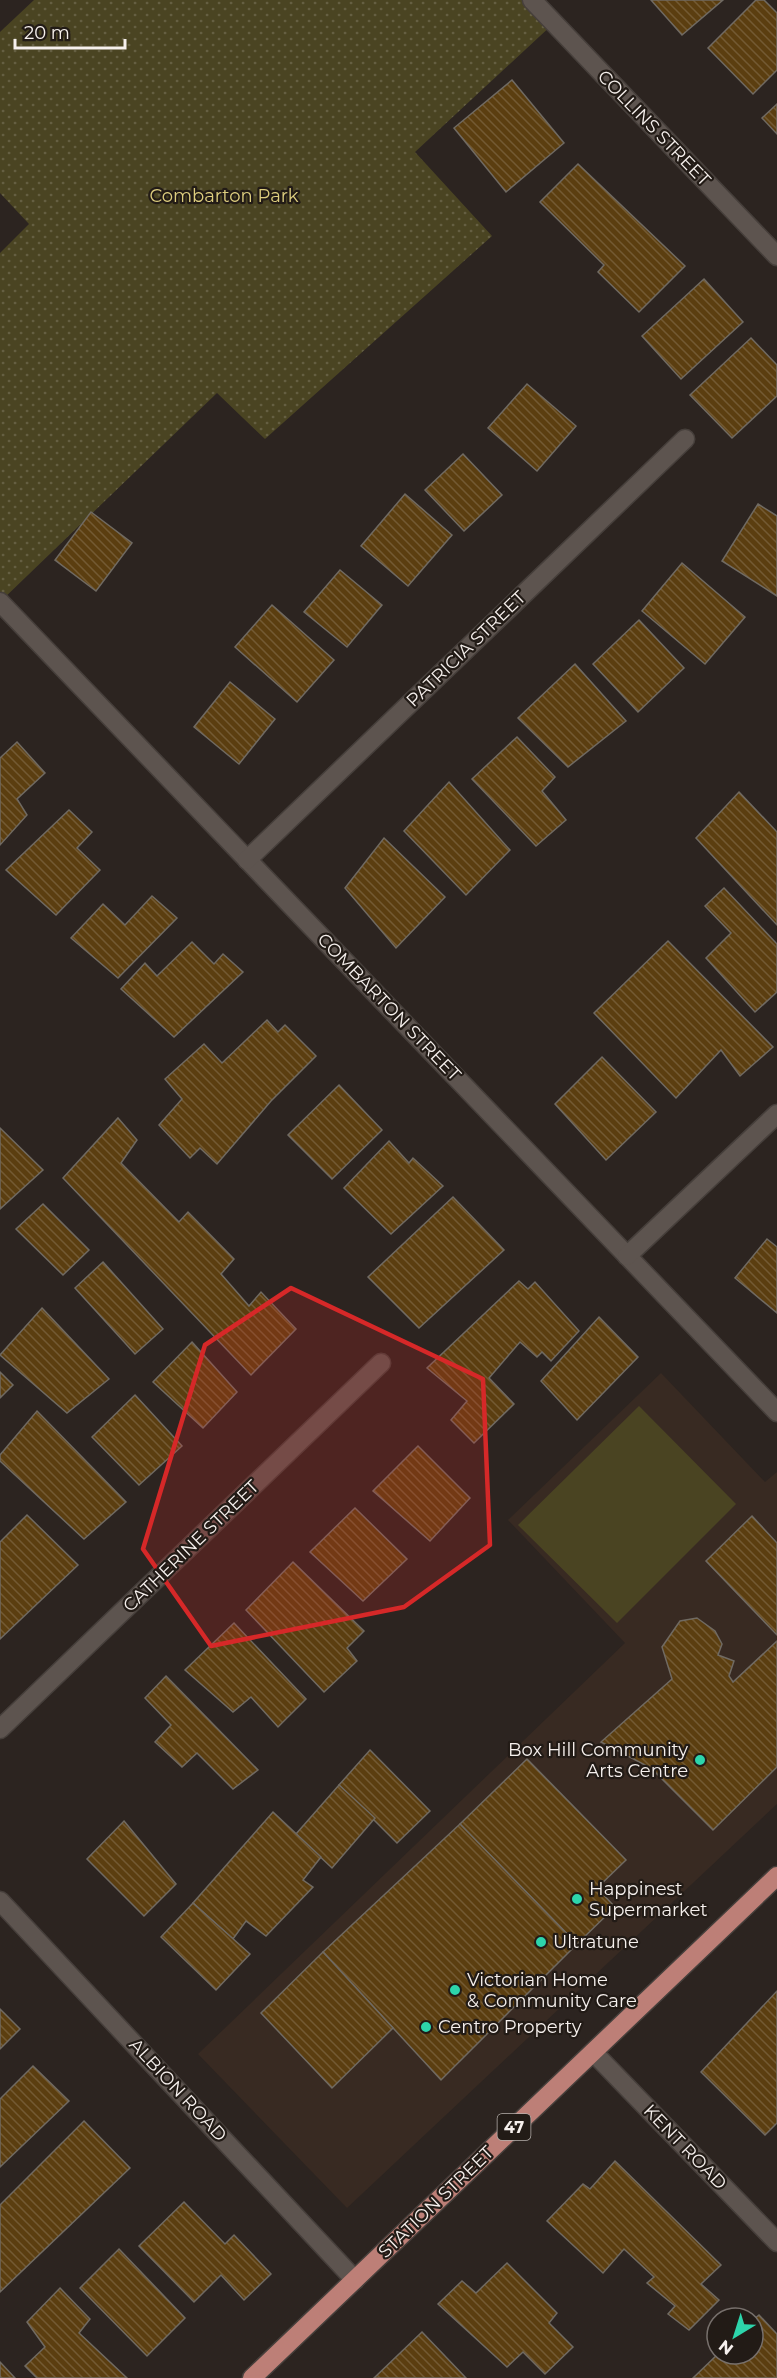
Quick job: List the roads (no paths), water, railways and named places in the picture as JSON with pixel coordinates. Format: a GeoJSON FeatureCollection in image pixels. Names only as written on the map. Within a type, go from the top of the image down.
{"type":"FeatureCollection","features":[{"type":"Feature","properties":{"kind":"main road","name":"STATION STREET"},"geometry":{"type":"LineString","coordinates":[[252,2378],[777,1876]]}},
{"type":"Feature","properties":{"kind":"street","name":"COLLINS STREET"},"geometry":{"type":"LineString","coordinates":[[532,0],[777,256]]}},
{"type":"Feature","properties":{"kind":"street","name":"PATRICIA STREET"},"geometry":{"type":"LineString","coordinates":[[247,860],[685,439]]}},
{"type":"Feature","properties":{"kind":"street","name":"COMBARTON STREET"},"geometry":{"type":"LineString","coordinates":[[0,602],[777,1412]]}},
{"type":"Feature","properties":{"kind":"street"},"geometry":{"type":"LineString","coordinates":[[627,1256],[777,1114]]}},
{"type":"Feature","properties":{"kind":"street","name":"CATHERINE STREET"},"geometry":{"type":"LineString","coordinates":[[0,1729],[381,1363]]}},
{"type":"Feature","properties":{"kind":"street","name":"ALBION ROAD"},"geometry":{"type":"LineString","coordinates":[[0,1901],[355,2280]]}},
{"type":"Feature","properties":{"kind":"street","name":"KENT ROAD"},"geometry":{"type":"LineString","coordinates":[[593,2052],[777,2242]]}},
{"type":"Feature","properties":{"kind":"place","name":"Box Hill Community Arts Centre"},"geometry":{"type":"Point","coordinates":[700,1760]}},
{"type":"Feature","properties":{"kind":"place","name":"Happinest Supermarket"},"geometry":{"type":"Point","coordinates":[577,1899]}},
{"type":"Feature","properties":{"kind":"place","name":"Ultratune"},"geometry":{"type":"Point","coordinates":[541,1942]}},
{"type":"Feature","properties":{"kind":"place","name":"Victorian Home & Community Care"},"geometry":{"type":"Point","coordinates":[455,1990]}},
{"type":"Feature","properties":{"kind":"place","name":"Centro Property"},"geometry":{"type":"Point","coordinates":[426,2027]}},
{"type":"Feature","properties":{"kind":"park label","name":"Combarton Park"},"geometry":{"type":"Point","coordinates":[224,196]}}]}
